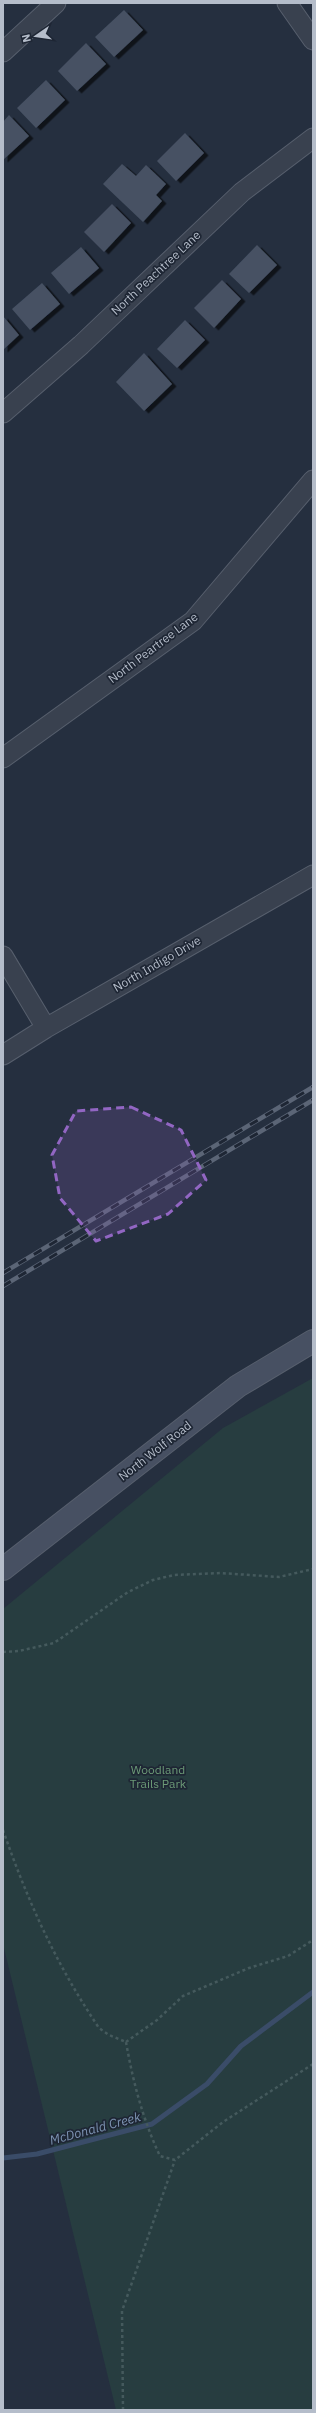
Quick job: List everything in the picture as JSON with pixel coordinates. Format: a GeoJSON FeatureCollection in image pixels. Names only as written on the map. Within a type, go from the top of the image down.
{"type":"FeatureCollection","features":[{"type":"Feature","properties":{"kind":"main road","name":"North Wolf Road"},"geometry":{"type":"LineString","coordinates":[[3,1569],[238,1386],[313,1341]]}},
{"type":"Feature","properties":{"kind":"street"},"geometry":{"type":"LineString","coordinates":[[3,52],[56,3]]}},
{"type":"Feature","properties":{"kind":"street"},"geometry":{"type":"LineString","coordinates":[[287,3],[313,40]]}},
{"type":"Feature","properties":{"kind":"street","name":"North Peachtree Lane"},"geometry":{"type":"LineString","coordinates":[[3,413],[81,345],[242,192],[313,138]]}},
{"type":"Feature","properties":{"kind":"street","name":"North Peartree Lane"},"geometry":{"type":"LineString","coordinates":[[3,758],[193,621],[313,480]]}},
{"type":"Feature","properties":{"kind":"street","name":"North Indigo Drive"},"geometry":{"type":"LineString","coordinates":[[3,1055],[46,1028],[313,875]]}},
{"type":"Feature","properties":{"kind":"street"},"geometry":{"type":"LineString","coordinates":[[3,956],[46,1028]]}},
{"type":"Feature","properties":{"kind":"path"},"geometry":{"type":"LineString","coordinates":[[3,1652],[20,1651],[54,1642],[128,1592],[153,1580],[174,1575],[220,1573],[279,1577],[313,1568]]}},
{"type":"Feature","properties":{"kind":"path"},"geometry":{"type":"LineString","coordinates":[[3,1830],[24,1891],[58,1962],[99,2028],[109,2035],[126,2042]]}},
{"type":"Feature","properties":{"kind":"path"},"geometry":{"type":"LineString","coordinates":[[126,2042],[157,2020],[183,1996],[249,1968],[288,1956],[313,1940]]}},
{"type":"Feature","properties":{"kind":"path"},"geometry":{"type":"LineString","coordinates":[[126,2042],[142,2112],[151,2138],[160,2156],[175,2160]]}},
{"type":"Feature","properties":{"kind":"path"},"geometry":{"type":"LineString","coordinates":[[123,2410],[122,2311],[175,2160],[223,2122],[313,2064]]}},
{"type":"Feature","properties":{"kind":"highlighted area"},"geometry":{"type":"Polygon","coordinates":[[[131,1107],[181,1130],[206,1180],[168,1214],[96,1241],[60,1198],[52,1155],[76,1111],[131,1107]]]}},
{"type":"Feature","properties":{"kind":"green space","name":"Woodland Trails Park"},"geometry":{"type":"Polygon","coordinates":[[[313,1378],[313,2410],[116,2410],[3,1944],[3,1609],[223,1428],[313,1378]]]}},
{"type":"Feature","properties":{"kind":"building"},"geometry":{"type":"Polygon","coordinates":[[[124,10],[143,30],[114,57],[95,37],[124,10]]]}},
{"type":"Feature","properties":{"kind":"building"},"geometry":{"type":"Polygon","coordinates":[[[86,43],[106,64],[77,91],[58,71],[86,43]]]}},
{"type":"Feature","properties":{"kind":"building"},"geometry":{"type":"Polygon","coordinates":[[[46,80],[65,100],[36,128],[17,108],[46,80]]]}},
{"type":"Feature","properties":{"kind":"building"},"geometry":{"type":"Polygon","coordinates":[[[9,115],[29,136],[3,160],[3,122],[9,115]]]}},
{"type":"Feature","properties":{"kind":"building"},"geometry":{"type":"Polygon","coordinates":[[[185,133],[204,153],[176,181],[157,161],[185,133]]]}},
{"type":"Feature","properties":{"kind":"building"},"geometry":{"type":"Polygon","coordinates":[[[122,164],[136,176],[146,165],[166,184],[156,195],[162,201],[143,222],[103,184],[122,164]]]}},
{"type":"Feature","properties":{"kind":"building"},"geometry":{"type":"Polygon","coordinates":[[[112,204],[131,223],[104,252],[84,232],[112,204]]]}},
{"type":"Feature","properties":{"kind":"building"},"geometry":{"type":"Polygon","coordinates":[[[257,245],[277,265],[249,293],[229,274],[257,245]]]}},
{"type":"Feature","properties":{"kind":"building"},"geometry":{"type":"Polygon","coordinates":[[[81,247],[99,268],[69,294],[51,273],[81,247]]]}},
{"type":"Feature","properties":{"kind":"building"},"geometry":{"type":"Polygon","coordinates":[[[222,280],[241,299],[214,328],[194,308],[222,280]]]}},
{"type":"Feature","properties":{"kind":"building"},"geometry":{"type":"Polygon","coordinates":[[[42,283],[60,304],[30,330],[12,309],[42,283]]]}},
{"type":"Feature","properties":{"kind":"building"},"geometry":{"type":"Polygon","coordinates":[[[3,316],[19,335],[3,350],[3,316]]]}},
{"type":"Feature","properties":{"kind":"building"},"geometry":{"type":"Polygon","coordinates":[[[185,320],[205,340],[177,368],[157,349],[185,320]]]}},
{"type":"Feature","properties":{"kind":"building"},"geometry":{"type":"Polygon","coordinates":[[[144,353],[172,384],[144,411],[116,382],[144,353]]]}},
{"type":"Feature","properties":{"kind":"waterway","name":"McDonald Creek"},"geometry":{"type":"LineString","coordinates":[[3,2158],[37,2154],[152,2124],[207,2084],[241,2046],[313,1992]]}},
{"type":"Feature","properties":{"kind":"railway"},"geometry":{"type":"LineString","coordinates":[[3,1273],[313,1087]]}},
{"type":"Feature","properties":{"kind":"railway"},"geometry":{"type":"LineString","coordinates":[[3,1286],[313,1100]]}}]}
